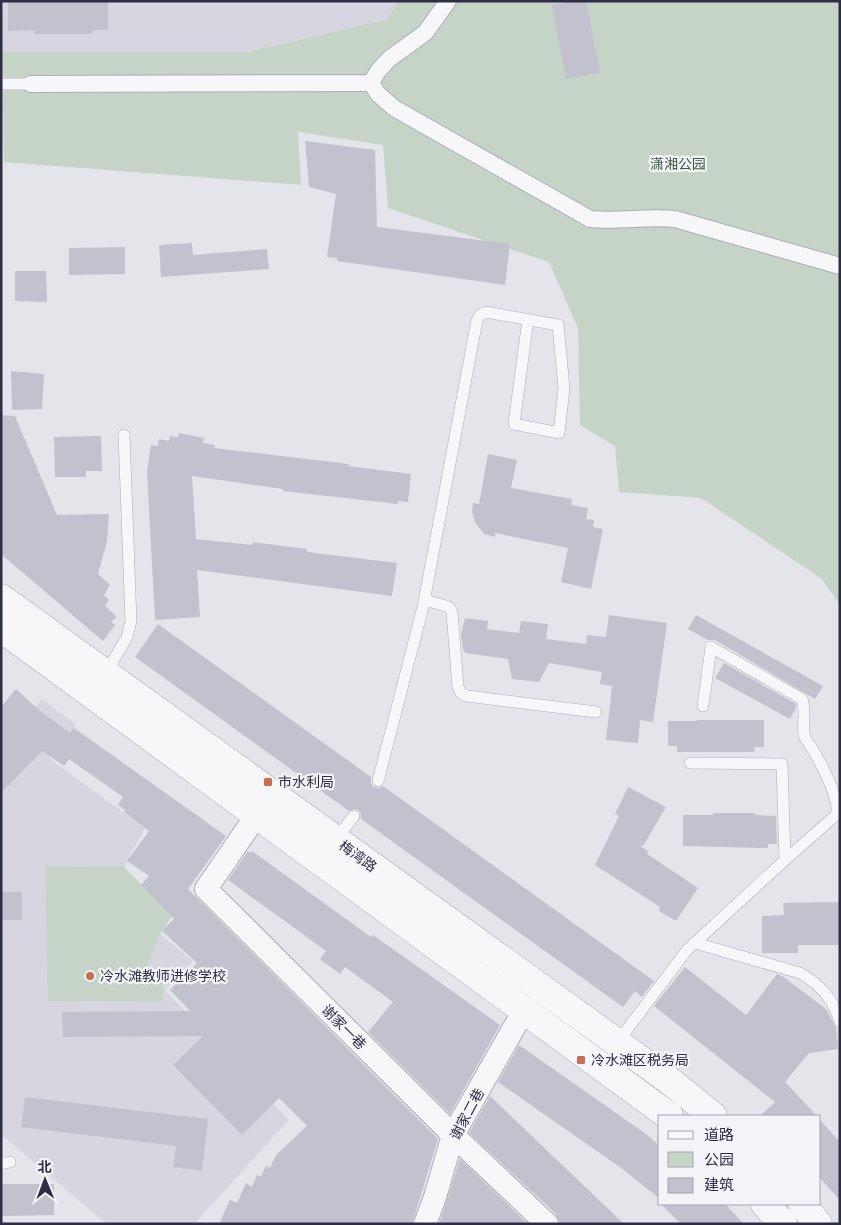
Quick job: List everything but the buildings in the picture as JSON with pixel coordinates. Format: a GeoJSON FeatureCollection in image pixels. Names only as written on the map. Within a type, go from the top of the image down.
{"type":"FeatureCollection","features":[{"type":"Feature","properties":{"kind":"street"},"geometry":{"type":"LineString","coordinates":[[371,83],[378,71],[389,59],[425,33],[448,1]]}},
{"type":"Feature","properties":{"kind":"street"},"geometry":{"type":"LineString","coordinates":[[31,84],[371,83]]}},
{"type":"Feature","properties":{"kind":"street"},"geometry":{"type":"LineString","coordinates":[[371,83],[378,94],[394,108],[590,219],[612,221],[656,217],[675,219],[840,266]]}},
{"type":"Feature","properties":{"kind":"street","name":"梅湾路"},"geometry":{"type":"LineString","coordinates":[[1,598],[670,1081],[712,1115]]}},
{"type":"Feature","properties":{"kind":"street","name":"梅湾路"},"geometry":{"type":"LineString","coordinates":[[1,628],[668,1115]]}},
{"type":"Feature","properties":{"kind":"street","name":"谢家一巷"},"geometry":{"type":"LineString","coordinates":[[256,816],[206,890],[453,1135],[547,1224]]}},
{"type":"Feature","properties":{"kind":"street","name":"谢家二巷"},"geometry":{"type":"LineString","coordinates":[[425,1224],[453,1135],[524,1010]]}},
{"type":"Feature","properties":{"kind":"street"},"geometry":{"type":"LineString","coordinates":[[766,1205],[783,1224]]}},
{"type":"Feature","properties":{"kind":"street"},"geometry":{"type":"LineString","coordinates":[[803,1205],[818,1224]]}},
{"type":"Feature","properties":{"kind":"lane"},"geometry":{"type":"LineString","coordinates":[[1,84],[31,84]]}},
{"type":"Feature","properties":{"kind":"lane"},"geometry":{"type":"LineString","coordinates":[[378,781],[424,600],[477,320],[480,315],[486,312],[528,319],[558,325],[564,388],[559,433],[514,424],[528,319]]}},
{"type":"Feature","properties":{"kind":"lane"},"geometry":{"type":"LineString","coordinates":[[106,673],[127,636],[131,621],[124,435]]}},
{"type":"Feature","properties":{"kind":"lane"},"geometry":{"type":"LineString","coordinates":[[424,600],[449,607],[452,612],[458,687],[461,693],[467,696],[596,712]]}},
{"type":"Feature","properties":{"kind":"lane"},"geometry":{"type":"LineString","coordinates":[[617,1043],[687,950],[836,815],[837,806],[827,776],[804,736],[806,712],[802,699],[712,648],[703,706]]}},
{"type":"Feature","properties":{"kind":"lane"},"geometry":{"type":"LineString","coordinates":[[690,763],[782,764],[785,860]]}},
{"type":"Feature","properties":{"kind":"lane"},"geometry":{"type":"LineString","coordinates":[[336,840],[354,816]]}},
{"type":"Feature","properties":{"kind":"lane"},"geometry":{"type":"LineString","coordinates":[[695,943],[800,973],[812,980],[836,1007],[840,1022]]}},
{"type":"Feature","properties":{"kind":"shaded area"},"geometry":{"type":"Polygon","coordinates":[[[3,1],[397,1],[388,19],[248,52],[2,52],[3,1]]]}},
{"type":"Feature","properties":{"kind":"shaded area","name":"冷水滩教师进修学校"},"geometry":{"type":"Polygon","coordinates":[[[42,699],[76,725],[50,759],[145,828],[124,867],[172,916],[160,934],[193,961],[165,990],[289,1120],[194,1224],[107,1224],[4,1137],[1,1137],[1,745],[42,699]]]}},
{"type":"Feature","properties":{"kind":"green space","name":"潇湘公园"},"geometry":{"type":"Polygon","coordinates":[[[397,1],[840,1],[840,605],[822,579],[701,498],[619,492],[615,446],[580,425],[578,328],[549,262],[388,208],[383,145],[298,132],[301,185],[4,162],[2,52],[248,52],[388,19],[397,1]]]}},
{"type":"Feature","properties":{"kind":"green space"},"geometry":{"type":"Polygon","coordinates":[[[45,866],[124,867],[172,916],[160,934],[146,968],[163,983],[163,1002],[48,1001],[45,866]]]}},
{"type":"Feature","properties":{"kind":"place","name":"市水利局"},"geometry":{"type":"Point","coordinates":[268,782]}},
{"type":"Feature","properties":{"kind":"place","name":"冷水滩教师进修学校"},"geometry":{"type":"Point","coordinates":[90,976]}},
{"type":"Feature","properties":{"kind":"place","name":"冷水滩区税务局"},"geometry":{"type":"Point","coordinates":[581,1060]}}]}
